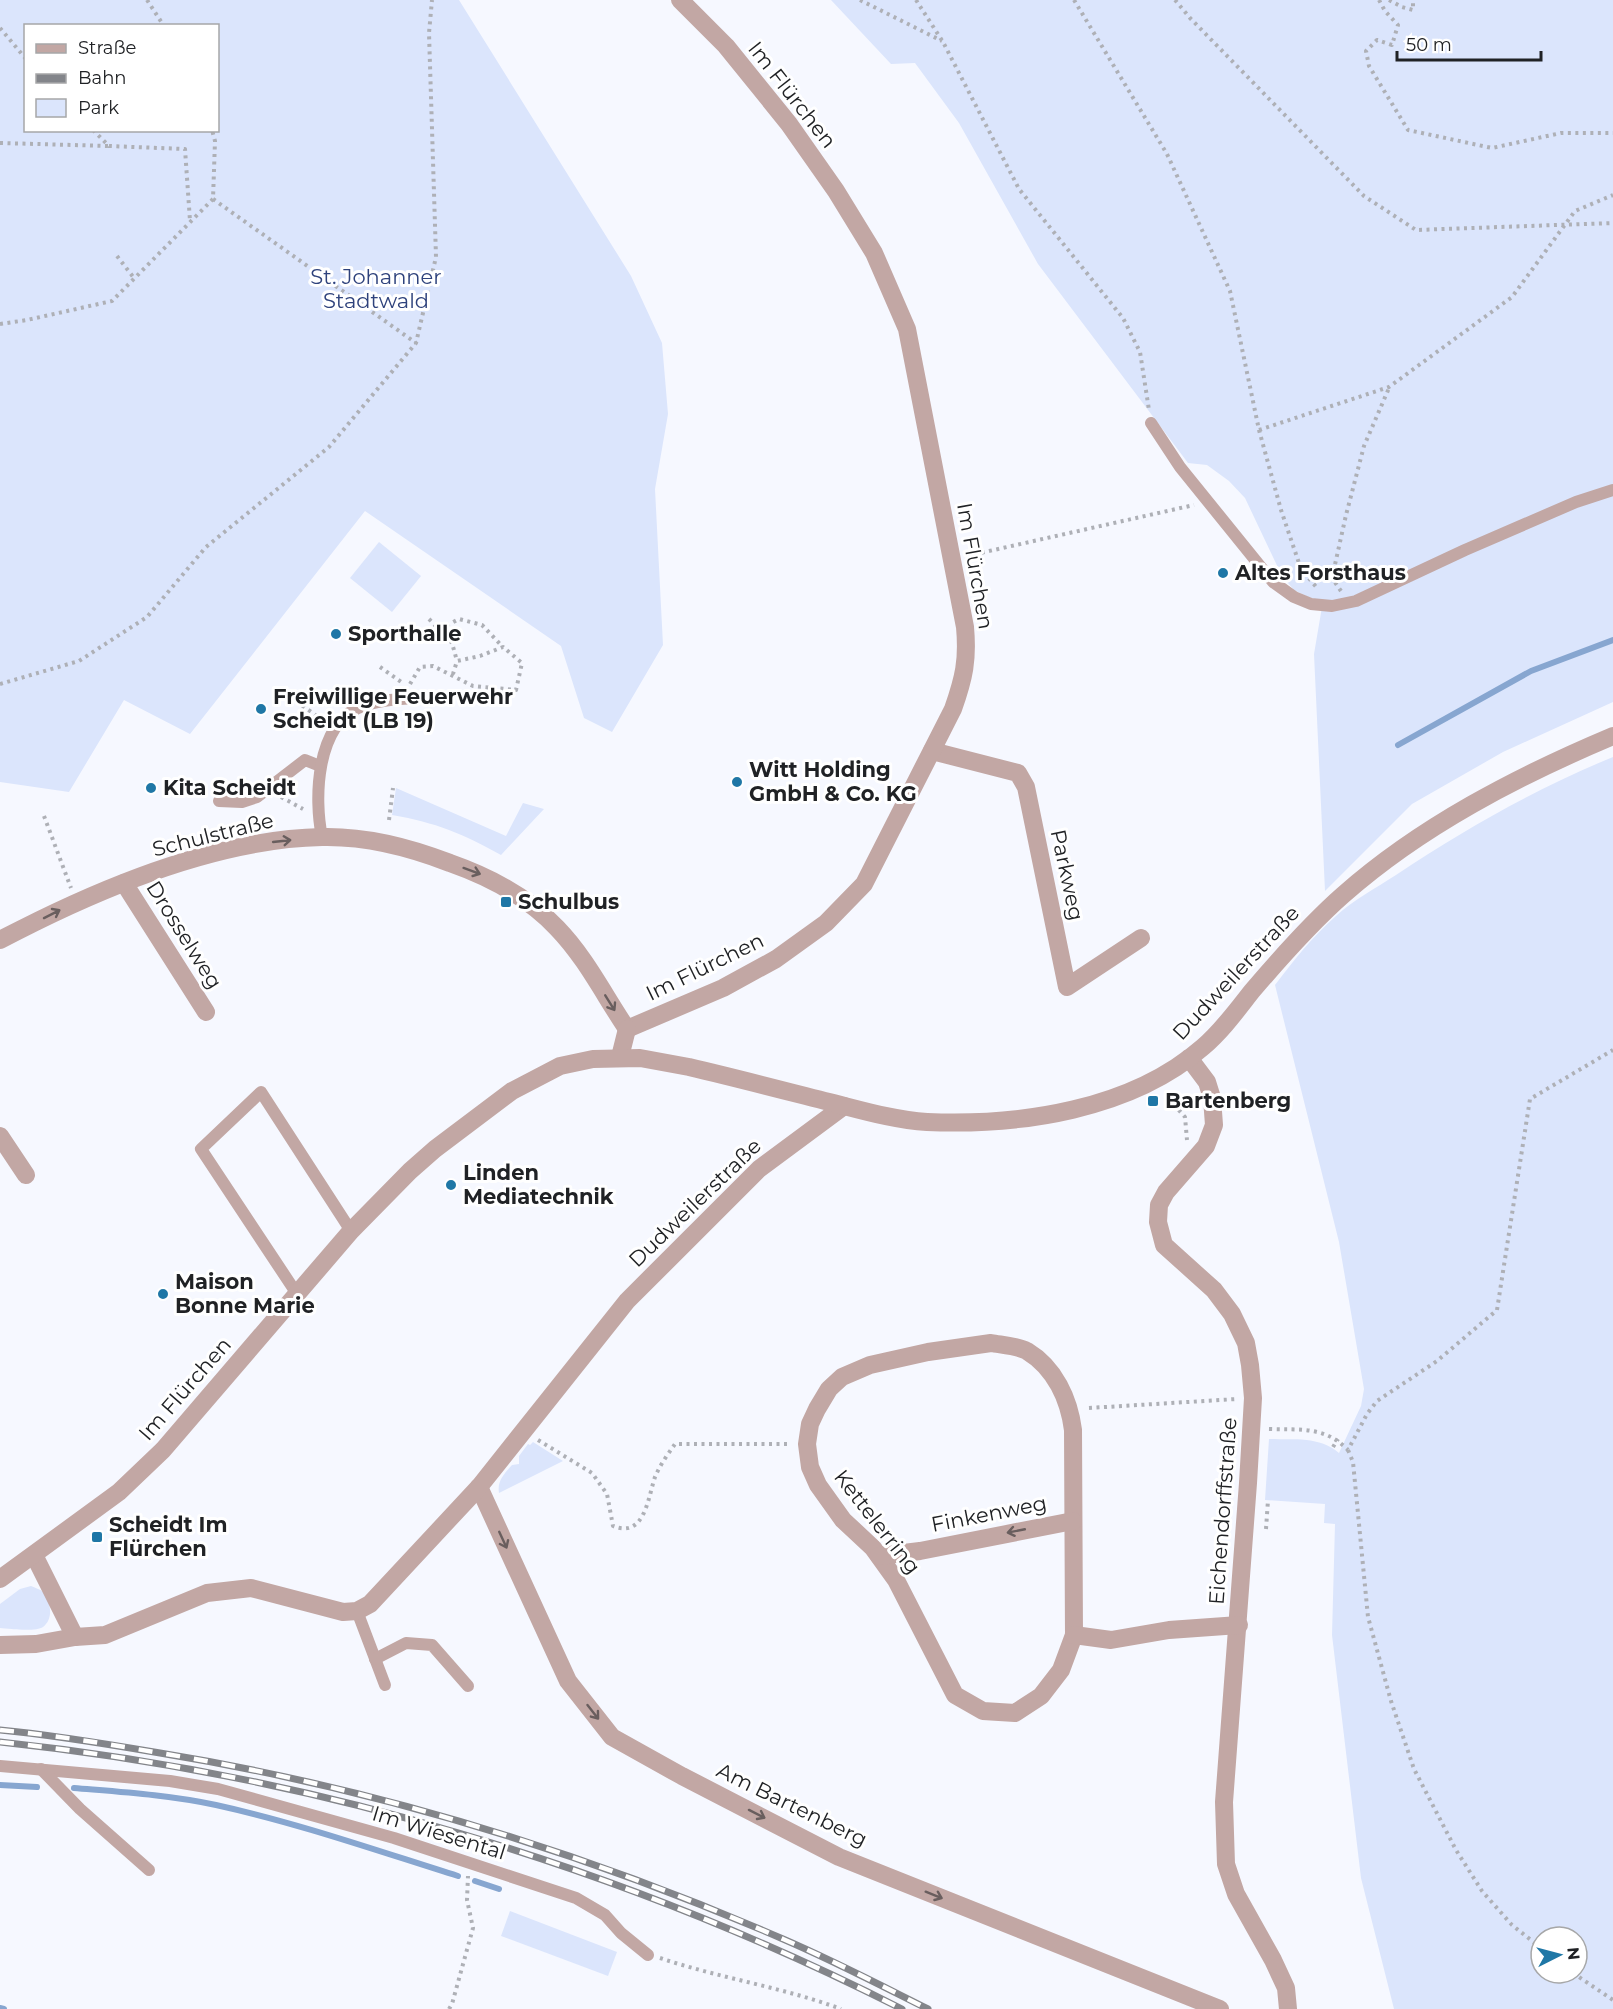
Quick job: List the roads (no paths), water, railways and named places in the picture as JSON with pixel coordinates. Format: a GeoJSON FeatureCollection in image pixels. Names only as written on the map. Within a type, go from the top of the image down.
{"type":"FeatureCollection","features":[{"type":"Feature","properties":{"kind":"street","name":"Im Flürchen"},"geometry":{"type":"LineString","coordinates":[[627,1029],[723,988],[776,959],[826,923],[864,884],[953,709],[963,678],[967,652],[965,627],[907,329],[874,253],[836,191],[789,124],[726,46],[680,0]]}},
{"type":"Feature","properties":{"kind":"street","name":"Dudweilerstraße"},"geometry":{"type":"LineString","coordinates":[[357,1611],[370,1604],[478,1487],[525,1431],[627,1300],[759,1169],[844,1106],[900,1119],[976,1121],[1065,1111],[1096,1104],[1148,1085],[1189,1058],[1216,1033],[1298,937],[1380,864],[1428,831],[1489,796],[1613,736]]}},
{"type":"Feature","properties":{"kind":"street","name":"Parkweg"},"geometry":{"type":"LineString","coordinates":[[932,751],[1018,773],[1026,787],[1067,987],[1141,938]]}},
{"type":"Feature","properties":{"kind":"street","name":"Schulstraße"},"geometry":{"type":"LineString","coordinates":[[0,940],[76,902],[124,883],[184,862],[255,844],[322,837],[396,844],[482,874],[523,898],[557,928],[586,963],[627,1029]]}},
{"type":"Feature","properties":{"kind":"street","name":"Drosselweg"},"geometry":{"type":"LineString","coordinates":[[124,883],[206,1012]]}},
{"type":"Feature","properties":{"kind":"street"},"geometry":{"type":"LineString","coordinates":[[620,1057],[627,1029]]}},
{"type":"Feature","properties":{"kind":"street","name":"Im Flürchen"},"geometry":{"type":"LineString","coordinates":[[0,1579],[119,1492],[163,1450],[351,1231],[426,1157],[512,1091],[560,1066],[593,1059],[620,1057],[650,1059],[689,1066],[844,1106]]}},
{"type":"Feature","properties":{"kind":"street","name":"Eichendorffstraße"},"geometry":{"type":"LineString","coordinates":[[1189,1058],[1207,1082],[1212,1098],[1214,1125],[1206,1146],[1166,1192],[1159,1206],[1160,1228],[1164,1245],[1214,1290],[1232,1314],[1246,1342],[1253,1398],[1239,1625],[1224,1802],[1226,1864],[1236,1894],[1274,1960],[1286,1988],[1288,2009]]}},
{"type":"Feature","properties":{"kind":"street"},"geometry":{"type":"LineString","coordinates":[[0,1136],[26,1175]]}},
{"type":"Feature","properties":{"kind":"street","name":"Kettelerring"},"geometry":{"type":"LineString","coordinates":[[991,1343],[1026,1350],[1052,1373],[1070,1408],[1073,1430],[1073,1521],[1074,1635],[1061,1670],[1041,1696],[1016,1713],[983,1711],[956,1695],[896,1580],[873,1548],[843,1520],[818,1485],[810,1467],[807,1444],[810,1424],[829,1389],[842,1377],[870,1365],[928,1352],[991,1343]]}},
{"type":"Feature","properties":{"kind":"street","name":"Am Bartenberg"},"geometry":{"type":"LineString","coordinates":[[478,1487],[568,1681],[612,1737],[839,1857],[1220,2009]]}},
{"type":"Feature","properties":{"kind":"street","name":"Finkenweg"},"geometry":{"type":"LineString","coordinates":[[879,1556],[920,1551],[1073,1521]]}},
{"type":"Feature","properties":{"kind":"street"},"geometry":{"type":"LineString","coordinates":[[34,1555],[75,1637]]}},
{"type":"Feature","properties":{"kind":"street"},"geometry":{"type":"LineString","coordinates":[[0,1646],[105,1635],[207,1593],[251,1588],[343,1612],[357,1611]]}},
{"type":"Feature","properties":{"kind":"street"},"geometry":{"type":"LineString","coordinates":[[1074,1635],[1111,1640],[1169,1630],[1239,1625]]}},
{"type":"Feature","properties":{"kind":"lane"},"geometry":{"type":"LineString","coordinates":[[1151,423],[1180,467],[1273,582],[1294,597],[1311,604],[1332,606],[1356,601],[1576,502],[1613,490]]}},
{"type":"Feature","properties":{"kind":"lane"},"geometry":{"type":"LineString","coordinates":[[322,837],[317,816],[320,766],[334,729],[356,709],[380,701],[426,697]]}},
{"type":"Feature","properties":{"kind":"lane"},"geometry":{"type":"LineString","coordinates":[[219,801],[242,801],[257,797],[305,760],[320,766]]}},
{"type":"Feature","properties":{"kind":"lane"},"geometry":{"type":"LineString","coordinates":[[297,1294],[201,1149],[261,1092],[351,1231]]}},
{"type":"Feature","properties":{"kind":"lane"},"geometry":{"type":"LineString","coordinates":[[357,1611],[385,1685]]}},
{"type":"Feature","properties":{"kind":"lane"},"geometry":{"type":"LineString","coordinates":[[375,1659],[406,1643],[432,1644],[468,1686]]}},
{"type":"Feature","properties":{"kind":"lane","name":"Im Wiesental"},"geometry":{"type":"LineString","coordinates":[[0,1766],[170,1781],[218,1790],[394,1838],[576,1898],[605,1915],[621,1934],[648,1955]]}},
{"type":"Feature","properties":{"kind":"lane"},"geometry":{"type":"LineString","coordinates":[[41,1769],[80,1809],[149,1870]]}},
{"type":"Feature","properties":{"kind":"waterway"},"geometry":{"type":"LineString","coordinates":[[1398,745],[1531,671],[1613,640]]}},
{"type":"Feature","properties":{"kind":"waterway"},"geometry":{"type":"LineString","coordinates":[[0,1785],[37,1787]]}},
{"type":"Feature","properties":{"kind":"waterway"},"geometry":{"type":"LineString","coordinates":[[74,1788],[163,1796],[247,1812],[458,1876]]}},
{"type":"Feature","properties":{"kind":"waterway"},"geometry":{"type":"LineString","coordinates":[[475,1881],[499,1889]]}},
{"type":"Feature","properties":{"kind":"waterway"},"geometry":{"type":"LineString","coordinates":[[0,2008],[4,2009]]}},
{"type":"Feature","properties":{"kind":"railway"},"geometry":{"type":"LineString","coordinates":[[0,1730],[100,1743],[240,1767],[399,1804],[477,1826],[555,1851],[708,1907],[820,1955],[928,2009]]}},
{"type":"Feature","properties":{"kind":"railway"},"geometry":{"type":"LineString","coordinates":[[0,1742],[117,1757],[234,1778],[349,1803],[463,1834],[575,1870],[686,1912],[795,1958],[902,2009]]}},
{"type":"Feature","properties":{"kind":"place","name":"Altes Forsthaus"},"geometry":{"type":"Point","coordinates":[1223,573]}},
{"type":"Feature","properties":{"kind":"place","name":"Sporthalle"},"geometry":{"type":"Point","coordinates":[336,634]}},
{"type":"Feature","properties":{"kind":"place","name":"Freiwillige Feuerwehr Scheidt (LB 19)"},"geometry":{"type":"Point","coordinates":[261,709]}},
{"type":"Feature","properties":{"kind":"place","name":"Witt Holding GmbH & Co. KG"},"geometry":{"type":"Point","coordinates":[737,782]}},
{"type":"Feature","properties":{"kind":"place","name":"Kita Scheidt"},"geometry":{"type":"Point","coordinates":[151,788]}},
{"type":"Feature","properties":{"kind":"place","name":"Schulbus"},"geometry":{"type":"Point","coordinates":[506,902]}},
{"type":"Feature","properties":{"kind":"place","name":"Bartenberg"},"geometry":{"type":"Point","coordinates":[1153,1101]}},
{"type":"Feature","properties":{"kind":"place","name":"Linden Mediatechnik"},"geometry":{"type":"Point","coordinates":[451,1185]}},
{"type":"Feature","properties":{"kind":"place","name":"Maison Bonne Marie"},"geometry":{"type":"Point","coordinates":[163,1294]}},
{"type":"Feature","properties":{"kind":"place","name":"Scheidt Im Flürchen"},"geometry":{"type":"Point","coordinates":[97,1537]}},
{"type":"Feature","properties":{"kind":"park label","name":"St. Johanner Stadtwald"},"geometry":{"type":"Point","coordinates":[376,289]}}]}
